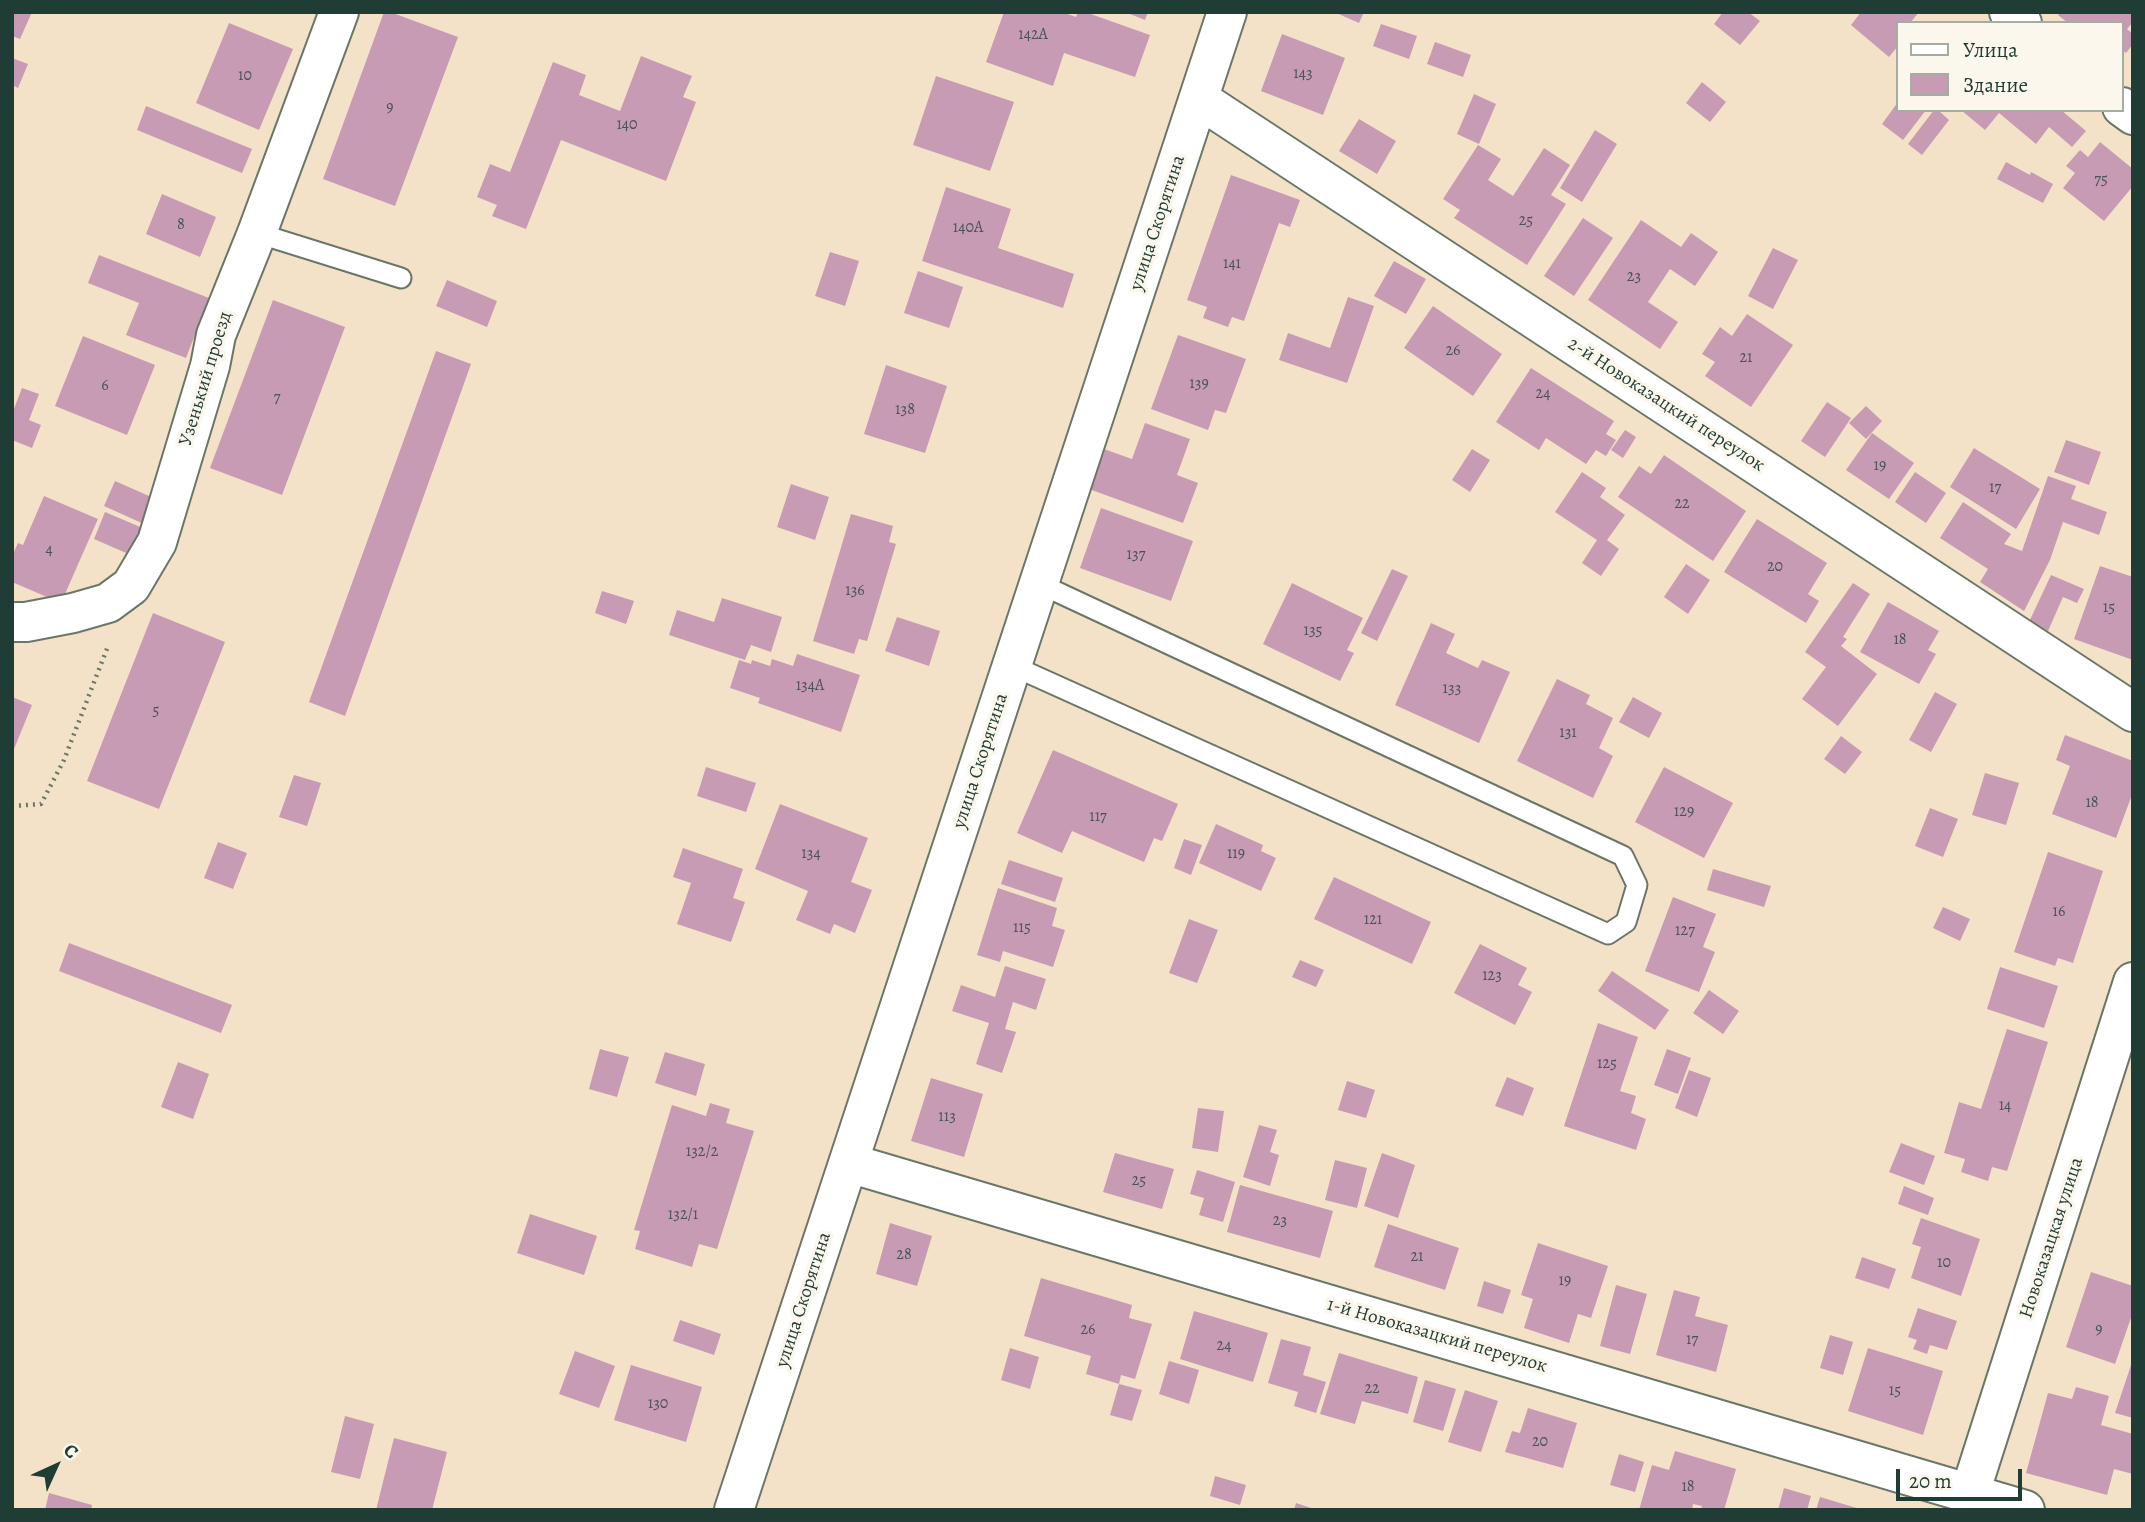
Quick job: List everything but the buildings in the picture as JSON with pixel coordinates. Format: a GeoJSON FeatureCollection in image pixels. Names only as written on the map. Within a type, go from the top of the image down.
{"type":"FeatureCollection","features":[{"type":"Feature","properties":{"kind":"street","name":"Узенький проезд"},"geometry":{"type":"LineString","coordinates":[[12,622],[26,622],[108,603],[131,586],[157,542],[210,366],[216,335],[339,12]]}},
{"type":"Feature","properties":{"kind":"street","name":"улица Скорятина"},"geometry":{"type":"LineString","coordinates":[[734,1510],[1227,12]]}},
{"type":"Feature","properties":{"kind":"street","name":"2-й Новоказацкий переулок"},"geometry":{"type":"LineString","coordinates":[[1199,99],[2133,712]]}},
{"type":"Feature","properties":{"kind":"street","name":"Новоказацкая улица"},"geometry":{"type":"LineString","coordinates":[[1970,1493],[2133,982]]}},
{"type":"Feature","properties":{"kind":"street","name":"1-й Новоказацкий переулок"},"geometry":{"type":"LineString","coordinates":[[849,1163],[2025,1510]]}},
{"type":"Feature","properties":{"kind":"lane"},"geometry":{"type":"LineString","coordinates":[[257,233],[401,278]]}},
{"type":"Feature","properties":{"kind":"lane"},"geometry":{"type":"LineString","coordinates":[[1013,666],[1608,934],[1626,922],[1636,885],[1623,856],[1040,584]]}},
{"type":"Feature","properties":{"kind":"path"},"geometry":{"type":"LineString","coordinates":[[12,806],[41,804],[64,760],[108,647],[108,603]]}}]}
